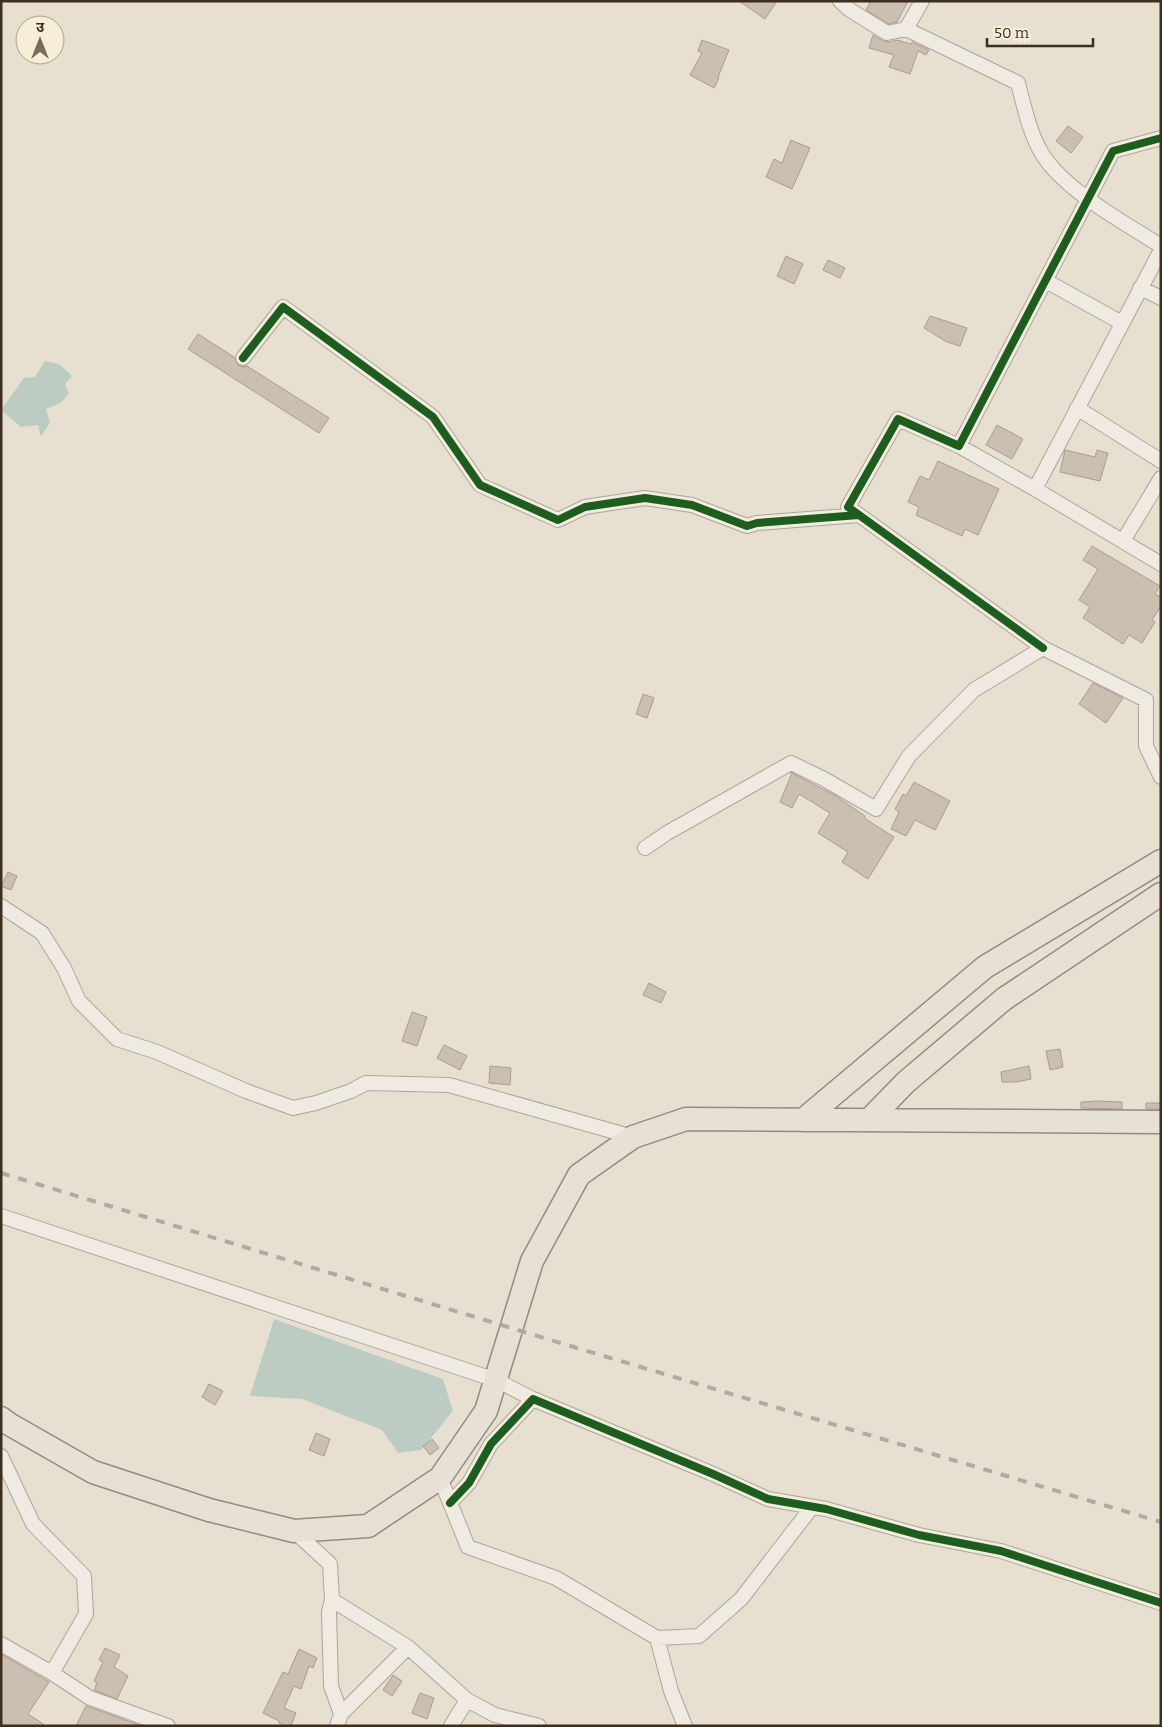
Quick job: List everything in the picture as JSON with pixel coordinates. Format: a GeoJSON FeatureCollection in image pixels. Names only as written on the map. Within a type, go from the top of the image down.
{"type":"FeatureCollection","features":[{"type":"Feature","properties":{"kind":"main road"},"geometry":{"type":"LineString","coordinates":[[803,1120],[985,967],[1161,861]]}},
{"type":"Feature","properties":{"kind":"main road"},"geometry":{"type":"LineString","coordinates":[[869,1120],[906,1082],[1004,999],[1161,894]]}},
{"type":"Feature","properties":{"kind":"main road"},"geometry":{"type":"LineString","coordinates":[[1,1418],[93,1472],[209,1510],[294,1531],[368,1526],[440,1478],[486,1411],[532,1261],[579,1175],[634,1136],[686,1119],[1161,1122]]}},
{"type":"Feature","properties":{"kind":"street"},"geometry":{"type":"LineString","coordinates":[[840,1],[850,10],[887,33],[906,29],[1018,83],[1029,122],[1040,151],[1052,168],[1088,198],[1161,246]]}},
{"type":"Feature","properties":{"kind":"street"},"geometry":{"type":"LineString","coordinates":[[906,29],[922,1]]}},
{"type":"Feature","properties":{"kind":"street"},"geometry":{"type":"LineString","coordinates":[[960,446],[1113,151],[1161,138]]}},
{"type":"Feature","properties":{"kind":"street"},"geometry":{"type":"LineString","coordinates":[[1035,489],[1161,250]]}},
{"type":"Feature","properties":{"kind":"street"},"geometry":{"type":"LineString","coordinates":[[1046,282],[1122,323]]}},
{"type":"Feature","properties":{"kind":"street"},"geometry":{"type":"LineString","coordinates":[[1140,288],[1161,298]]}},
{"type":"Feature","properties":{"kind":"street"},"geometry":{"type":"LineString","coordinates":[[243,358],[283,307],[433,417],[480,485],[558,520],[585,507],[645,498],[692,504],[747,526],[757,523],[859,515]]}},
{"type":"Feature","properties":{"kind":"street"},"geometry":{"type":"LineString","coordinates":[[1077,408],[1161,461]]}},
{"type":"Feature","properties":{"kind":"street"},"geometry":{"type":"LineString","coordinates":[[1161,564],[960,446],[898,419],[848,507],[1042,648],[1146,700],[1146,746],[1161,777]]}},
{"type":"Feature","properties":{"kind":"street"},"geometry":{"type":"LineString","coordinates":[[1123,541],[1161,478]]}},
{"type":"Feature","properties":{"kind":"street"},"geometry":{"type":"LineString","coordinates":[[644,848],[667,833],[791,764],[824,779],[876,809],[909,756],[974,690],[1042,648]]}},
{"type":"Feature","properties":{"kind":"street"},"geometry":{"type":"LineString","coordinates":[[1,906],[42,932],[64,968],[79,1001],[117,1039],[157,1052],[293,1108],[351,1092],[366,1084],[449,1085],[634,1136]]}},
{"type":"Feature","properties":{"kind":"street"},"geometry":{"type":"LineString","coordinates":[[1,1216],[496,1380],[533,1399],[713,1474],[768,1500],[826,1509],[919,1535],[1001,1551],[1161,1603]]}},
{"type":"Feature","properties":{"kind":"street"},"geometry":{"type":"LineString","coordinates":[[450,1502],[469,1483],[491,1444],[533,1399]]}},
{"type":"Feature","properties":{"kind":"street"},"geometry":{"type":"LineString","coordinates":[[1,1456],[33,1524],[84,1576],[86,1614],[52,1672]]}},
{"type":"Feature","properties":{"kind":"street"},"geometry":{"type":"LineString","coordinates":[[440,1478],[468,1547],[556,1578],[657,1638],[699,1636],[741,1599],[812,1506]]}},
{"type":"Feature","properties":{"kind":"street"},"geometry":{"type":"LineString","coordinates":[[294,1531],[330,1564],[332,1600],[329,1612],[331,1686],[339,1720]]}},
{"type":"Feature","properties":{"kind":"street"},"geometry":{"type":"LineString","coordinates":[[332,1600],[408,1647],[467,1700],[496,1720],[539,1726]]}},
{"type":"Feature","properties":{"kind":"street"},"geometry":{"type":"LineString","coordinates":[[657,1638],[671,1691],[685,1726]]}},
{"type":"Feature","properties":{"kind":"street"},"geometry":{"type":"LineString","coordinates":[[1,1644],[52,1672],[90,1698],[168,1726]]}},
{"type":"Feature","properties":{"kind":"street"},"geometry":{"type":"LineString","coordinates":[[339,1720],[408,1647]]}},
{"type":"Feature","properties":{"kind":"street"},"geometry":{"type":"LineString","coordinates":[[451,1726],[467,1700]]}},
{"type":"Feature","properties":{"kind":"shaded area"},"geometry":{"type":"Polygon","coordinates":[[[45,361],[59,364],[72,376],[65,384],[69,394],[60,403],[46,409],[50,422],[41,437],[38,425],[21,427],[1,410],[24,378],[35,377],[45,361]]]}},
{"type":"Feature","properties":{"kind":"shaded area"},"geometry":{"type":"Polygon","coordinates":[[[274,1319],[443,1379],[453,1411],[421,1450],[398,1453],[382,1430],[302,1399],[250,1396],[274,1319]]]}},
{"type":"Feature","properties":{"kind":"building"},"geometry":{"type":"Polygon","coordinates":[[[739,1],[777,1],[765,19],[739,1]]]}},
{"type":"Feature","properties":{"kind":"building"},"geometry":{"type":"Polygon","coordinates":[[[871,1],[908,1],[897,22],[889,24],[866,10],[871,1]]]}},
{"type":"Feature","properties":{"kind":"building"},"geometry":{"type":"Polygon","coordinates":[[[873,35],[883,41],[897,40],[911,44],[912,42],[929,50],[926,55],[918,51],[910,74],[889,67],[894,55],[869,48],[873,35]]]}},
{"type":"Feature","properties":{"kind":"building"},"geometry":{"type":"Polygon","coordinates":[[[702,40],[729,50],[714,88],[690,75],[702,53],[698,51],[702,40]]]}},
{"type":"Feature","properties":{"kind":"building"},"geometry":{"type":"Polygon","coordinates":[[[1068,126],[1083,137],[1071,153],[1056,141],[1068,126]]]}},
{"type":"Feature","properties":{"kind":"building"},"geometry":{"type":"Polygon","coordinates":[[[791,140],[810,148],[792,189],[766,177],[774,159],[782,163],[791,140]]]}},
{"type":"Feature","properties":{"kind":"building"},"geometry":{"type":"Polygon","coordinates":[[[786,256],[803,264],[794,284],[777,276],[786,256]]]}},
{"type":"Feature","properties":{"kind":"building"},"geometry":{"type":"Polygon","coordinates":[[[828,260],[845,268],[840,278],[823,270],[828,260]]]}},
{"type":"Feature","properties":{"kind":"building"},"geometry":{"type":"Polygon","coordinates":[[[930,316],[967,328],[960,346],[947,342],[924,328],[930,316]]]}},
{"type":"Feature","properties":{"kind":"building"},"geometry":{"type":"Polygon","coordinates":[[[198,334],[234,357],[238,365],[242,367],[247,366],[329,418],[319,433],[188,349],[198,334]]]}},
{"type":"Feature","properties":{"kind":"building"},"geometry":{"type":"Polygon","coordinates":[[[997,425],[1023,439],[1012,459],[986,445],[997,425]]]}},
{"type":"Feature","properties":{"kind":"building"},"geometry":{"type":"Polygon","coordinates":[[[1065,450],[1095,457],[1097,450],[1108,453],[1100,481],[1060,472],[1065,450]]]}},
{"type":"Feature","properties":{"kind":"building"},"geometry":{"type":"Polygon","coordinates":[[[938,461],[999,489],[978,535],[965,529],[962,536],[916,515],[919,507],[908,502],[920,476],[929,480],[938,461]]]}},
{"type":"Feature","properties":{"kind":"building"},"geometry":{"type":"Polygon","coordinates":[[[1092,546],[1160,586],[1155,594],[1161,597],[1161,606],[1152,620],[1155,622],[1142,643],[1129,635],[1123,644],[1083,618],[1090,607],[1079,600],[1098,569],[1083,560],[1092,546]]]}},
{"type":"Feature","properties":{"kind":"building"},"geometry":{"type":"Polygon","coordinates":[[[1093,683],[1123,698],[1106,723],[1079,704],[1093,683]]]}},
{"type":"Feature","properties":{"kind":"building"},"geometry":{"type":"Polygon","coordinates":[[[643,694],[654,698],[647,718],[636,714],[643,694]]]}},
{"type":"Feature","properties":{"kind":"building"},"geometry":{"type":"Polygon","coordinates":[[[792,773],[836,796],[865,816],[864,818],[894,837],[868,879],[842,862],[848,852],[818,833],[830,813],[799,794],[792,808],[780,802],[792,773]]]}},
{"type":"Feature","properties":{"kind":"building"},"geometry":{"type":"Polygon","coordinates":[[[914,782],[950,801],[935,830],[915,820],[906,836],[891,829],[899,812],[895,809],[903,794],[906,796],[914,782]]]}},
{"type":"Feature","properties":{"kind":"building"},"geometry":{"type":"Polygon","coordinates":[[[8,872],[17,876],[11,890],[1,886],[8,872]]]}},
{"type":"Feature","properties":{"kind":"building"},"geometry":{"type":"Polygon","coordinates":[[[649,983],[666,992],[661,1003],[643,995],[649,983]]]}},
{"type":"Feature","properties":{"kind":"building"},"geometry":{"type":"Polygon","coordinates":[[[412,1012],[427,1017],[417,1046],[402,1041],[412,1012]]]}},
{"type":"Feature","properties":{"kind":"building"},"geometry":{"type":"Polygon","coordinates":[[[444,1045],[467,1056],[460,1070],[437,1058],[444,1045]]]}},
{"type":"Feature","properties":{"kind":"building"},"geometry":{"type":"Polygon","coordinates":[[[1060,1049],[1063,1067],[1050,1070],[1046,1051],[1060,1049]]]}},
{"type":"Feature","properties":{"kind":"building"},"geometry":{"type":"Polygon","coordinates":[[[490,1066],[511,1068],[510,1085],[489,1083],[490,1066]]]}},
{"type":"Feature","properties":{"kind":"building"},"geometry":{"type":"Polygon","coordinates":[[[1029,1066],[1031,1079],[1002,1082],[1001,1072],[1029,1066]]]}},
{"type":"Feature","properties":{"kind":"building"},"geometry":{"type":"Polygon","coordinates":[[[1081,1102],[1122,1102],[1122,1109],[1081,1108],[1081,1102]]]}},
{"type":"Feature","properties":{"kind":"building"},"geometry":{"type":"Polygon","coordinates":[[[1146,1103],[1161,1103],[1161,1109],[1146,1109],[1146,1103]]]}},
{"type":"Feature","properties":{"kind":"building"},"geometry":{"type":"Polygon","coordinates":[[[209,1384],[223,1391],[215,1405],[202,1397],[209,1384]]]}},
{"type":"Feature","properties":{"kind":"building"},"geometry":{"type":"Polygon","coordinates":[[[316,1433],[330,1439],[324,1456],[309,1450],[316,1433]]]}},
{"type":"Feature","properties":{"kind":"building"},"geometry":{"type":"Polygon","coordinates":[[[432,1439],[439,1448],[430,1455],[423,1446],[432,1439]]]}},
{"type":"Feature","properties":{"kind":"building"},"geometry":{"type":"Polygon","coordinates":[[[105,1648],[120,1655],[114,1667],[128,1676],[117,1699],[94,1690],[97,1683],[94,1681],[103,1662],[99,1660],[105,1648]]]}},
{"type":"Feature","properties":{"kind":"building"},"geometry":{"type":"Polygon","coordinates":[[[299,1649],[317,1658],[313,1668],[309,1666],[301,1689],[294,1686],[284,1708],[296,1713],[291,1726],[286,1726],[263,1713],[283,1672],[288,1674],[299,1649]]]}},
{"type":"Feature","properties":{"kind":"building"},"geometry":{"type":"Polygon","coordinates":[[[1,1654],[49,1682],[28,1714],[46,1726],[1,1726],[1,1654]]]}},
{"type":"Feature","properties":{"kind":"building"},"geometry":{"type":"Polygon","coordinates":[[[393,1675],[402,1681],[392,1696],[383,1690],[393,1675]]]}},
{"type":"Feature","properties":{"kind":"building"},"geometry":{"type":"Polygon","coordinates":[[[420,1693],[434,1698],[427,1719],[412,1713],[420,1693]]]}},
{"type":"Feature","properties":{"kind":"building"},"geometry":{"type":"Polygon","coordinates":[[[86,1706],[139,1725],[141,1726],[76,1726],[86,1706]]]}},
{"type":"Feature","properties":{"kind":"railway"},"geometry":{"type":"LineString","coordinates":[[1,1173],[577,1348],[1161,1522]]}},
{"type":"Feature","properties":{"kind":"cycle path"},"geometry":{"type":"LineString","coordinates":[[1043,648],[848,507],[898,419],[959,446],[1113,151],[1161,138]]}},
{"type":"Feature","properties":{"kind":"cycle path"},"geometry":{"type":"LineString","coordinates":[[243,358],[283,307],[433,417],[480,485],[558,520],[585,507],[645,498],[692,505],[747,526],[757,523],[859,515]]}},
{"type":"Feature","properties":{"kind":"cycle path"},"geometry":{"type":"LineString","coordinates":[[450,1503],[469,1483],[491,1444],[533,1399],[768,1499],[826,1509],[919,1535],[1001,1551],[1161,1603]]}}]}
